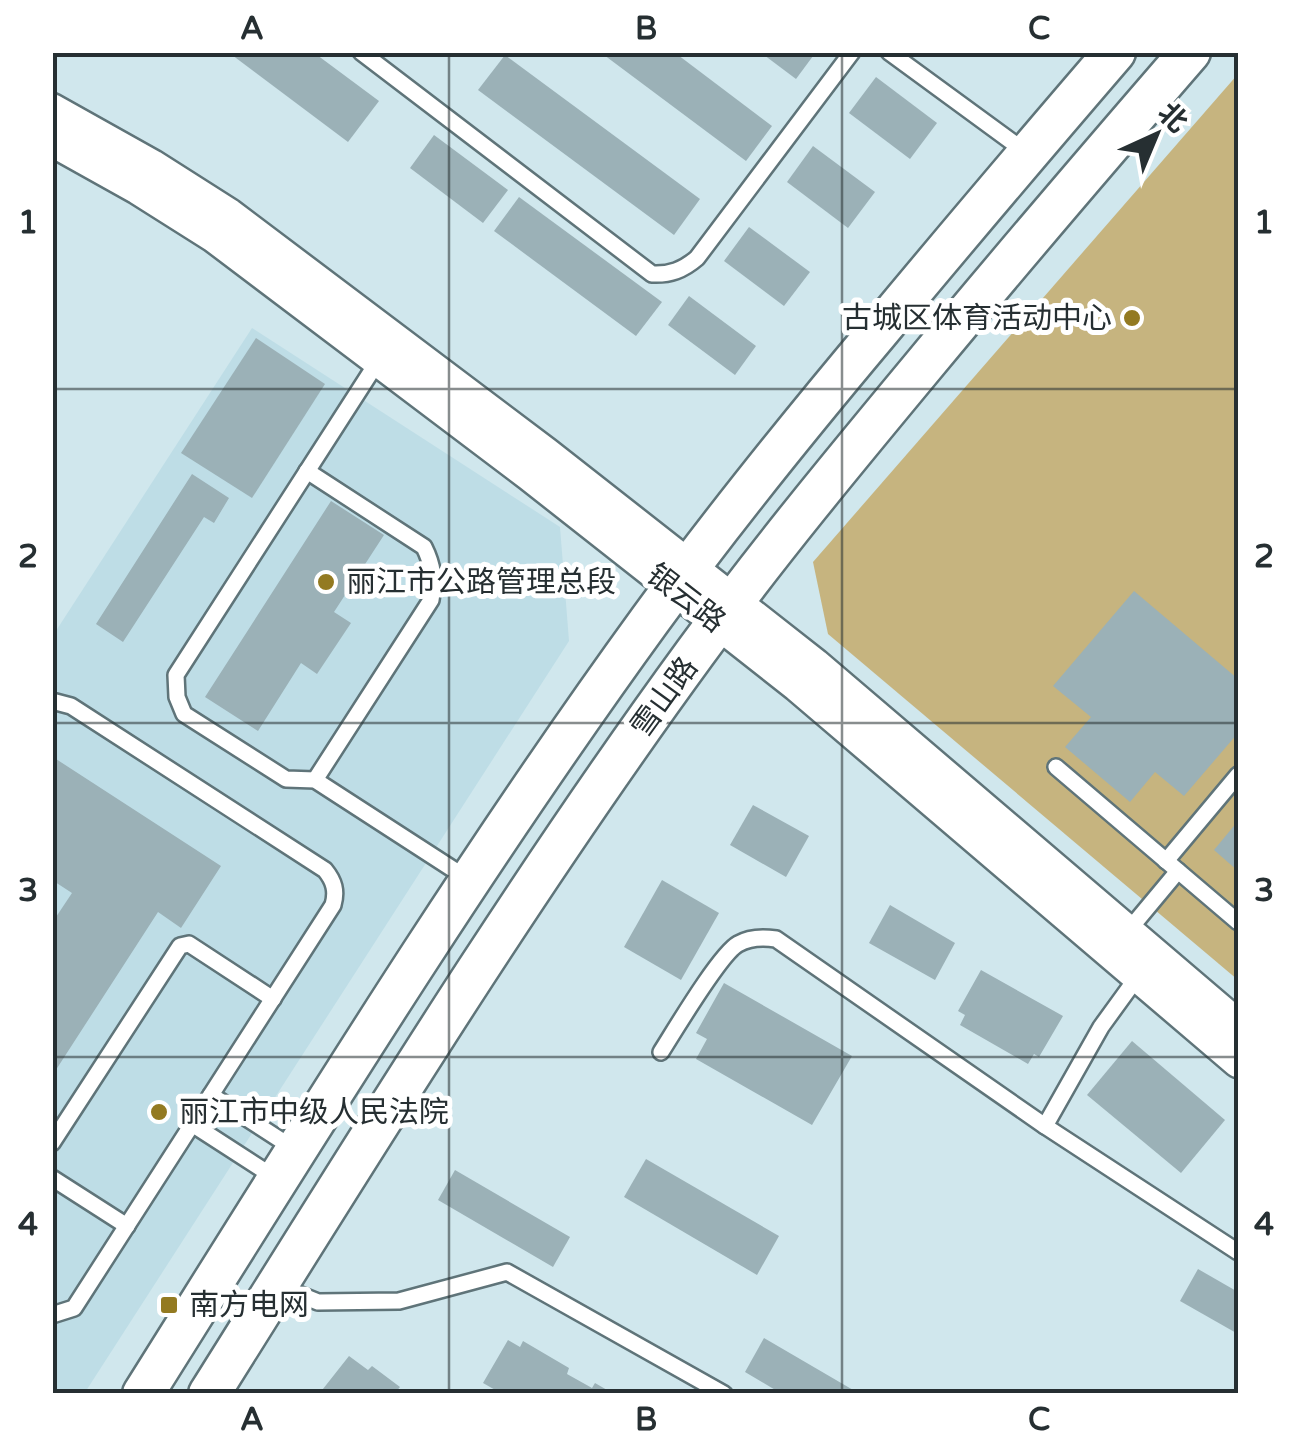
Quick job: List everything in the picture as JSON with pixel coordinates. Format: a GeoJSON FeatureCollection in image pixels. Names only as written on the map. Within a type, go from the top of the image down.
{"type":"FeatureCollection","features":[{"type":"Feature","properties":{"kind":"main road","name":"雪山路"},"geometry":{"type":"LineString","coordinates":[[143,1394],[470,881],[582,714],[793,434],[1115,52]]}},
{"type":"Feature","properties":{"kind":"main road","name":"雪山路"},"geometry":{"type":"LineString","coordinates":[[209,1394],[483,962],[628,747],[726,612],[837,469],[1190,52]]}},
{"type":"Feature","properties":{"kind":"street","name":"银云路"},"geometry":{"type":"LineString","coordinates":[[52,109],[230,214],[546,452],[682,577],[726,612],[798,686],[1238,1062]]}},
{"type":"Feature","properties":{"kind":"street","name":"银云路"},"geometry":{"type":"LineString","coordinates":[[52,141],[214,237],[529,474],[682,577]]}},
{"type":"Feature","properties":{"kind":"street","name":"银云路"},"geometry":{"type":"LineString","coordinates":[[726,612],[815,664],[1238,1025]]}},
{"type":"Feature","properties":{"kind":"lane"},"geometry":{"type":"LineString","coordinates":[[362,52],[652,274],[672,273],[697,258],[852,52]]}},
{"type":"Feature","properties":{"kind":"lane"},"geometry":{"type":"LineString","coordinates":[[889,52],[1028,153]]}},
{"type":"Feature","properties":{"kind":"lane"},"geometry":{"type":"LineString","coordinates":[[378,361],[176,675],[176,686],[184,714],[286,779],[315,780],[470,881]]}},
{"type":"Feature","properties":{"kind":"lane"},"geometry":{"type":"LineString","coordinates":[[307,471],[424,546],[434,586],[431,600],[315,780]]}},
{"type":"Feature","properties":{"kind":"lane"},"geometry":{"type":"LineString","coordinates":[[52,702],[72,706],[325,870],[335,888],[333,906],[74,1308],[52,1314]]}},
{"type":"Feature","properties":{"kind":"lane"},"geometry":{"type":"LineString","coordinates":[[1056,767],[1238,922]]}},
{"type":"Feature","properties":{"kind":"lane"},"geometry":{"type":"LineString","coordinates":[[1128,931],[1238,775]]}},
{"type":"Feature","properties":{"kind":"lane"},"geometry":{"type":"LineString","coordinates":[[661,1052],[728,950],[750,939],[776,939],[1044,1126],[1238,1252]]}},
{"type":"Feature","properties":{"kind":"lane"},"geometry":{"type":"LineString","coordinates":[[52,1143],[180,946],[189,944],[273,998]]}},
{"type":"Feature","properties":{"kind":"lane"},"geometry":{"type":"LineString","coordinates":[[1044,1126],[1101,1027],[1138,976]]}},
{"type":"Feature","properties":{"kind":"lane"},"geometry":{"type":"LineString","coordinates":[[211,1095],[287,1165]]}},
{"type":"Feature","properties":{"kind":"lane"},"geometry":{"type":"LineString","coordinates":[[192,1124],[287,1165]]}},
{"type":"Feature","properties":{"kind":"lane"},"geometry":{"type":"LineString","coordinates":[[52,1178],[126,1226]]}},
{"type":"Feature","properties":{"kind":"lane"},"geometry":{"type":"LineString","coordinates":[[277,1286],[318,1302],[399,1301],[507,1272],[724,1394]]}},
{"type":"Feature","properties":{"kind":"shaded area","name":"古城区体育活动中心"},"geometry":{"type":"Polygon","coordinates":[[[1238,74],[1238,980],[828,634],[813,562],[1238,74]]]}},
{"type":"Feature","properties":{"kind":"shaded area"},"geometry":{"type":"Polygon","coordinates":[[[252,328],[560,527],[569,641],[84,1394],[52,1393],[52,637],[252,328]]]}},
{"type":"Feature","properties":{"kind":"building"},"geometry":{"type":"Polygon","coordinates":[[[228,52],[313,52],[379,101],[348,142],[228,52]]]}},
{"type":"Feature","properties":{"kind":"building"},"geometry":{"type":"Polygon","coordinates":[[[600,52],[674,52],[772,126],[746,161],[600,52]]]}},
{"type":"Feature","properties":{"kind":"building"},"geometry":{"type":"Polygon","coordinates":[[[760,52],[816,52],[796,79],[760,52]]]}},
{"type":"Feature","properties":{"kind":"building"},"geometry":{"type":"Polygon","coordinates":[[[505,55],[700,199],[674,235],[478,90],[505,55]]]}},
{"type":"Feature","properties":{"kind":"building"},"geometry":{"type":"Polygon","coordinates":[[[876,77],[937,123],[910,159],[849,113],[876,77]]]}},
{"type":"Feature","properties":{"kind":"building"},"geometry":{"type":"Polygon","coordinates":[[[434,135],[508,190],[483,223],[410,168],[434,135]]]}},
{"type":"Feature","properties":{"kind":"building"},"geometry":{"type":"Polygon","coordinates":[[[813,146],[875,192],[848,228],[787,182],[813,146]]]}},
{"type":"Feature","properties":{"kind":"building"},"geometry":{"type":"Polygon","coordinates":[[[519,197],[662,302],[636,336],[494,231],[519,197]]]}},
{"type":"Feature","properties":{"kind":"building"},"geometry":{"type":"Polygon","coordinates":[[[749,227],[810,272],[784,306],[724,261],[749,227]]]}},
{"type":"Feature","properties":{"kind":"building"},"geometry":{"type":"Polygon","coordinates":[[[689,296],[756,346],[735,375],[668,325],[689,296]]]}},
{"type":"Feature","properties":{"kind":"building"},"geometry":{"type":"Polygon","coordinates":[[[256,338],[325,384],[252,498],[181,453],[256,338]]]}},
{"type":"Feature","properties":{"kind":"building"},"geometry":{"type":"Polygon","coordinates":[[[192,474],[229,498],[214,523],[204,517],[123,642],[96,624],[192,474]]]}},
{"type":"Feature","properties":{"kind":"building"},"geometry":{"type":"Polygon","coordinates":[[[331,501],[384,535],[334,612],[351,623],[317,674],[301,663],[258,731],[205,697],[331,501]]]}},
{"type":"Feature","properties":{"kind":"building"},"geometry":{"type":"Polygon","coordinates":[[[1134,591],[1238,679],[1238,733],[1184,796],[1155,772],[1130,802],[1065,747],[1091,717],[1053,686],[1134,591]]]}},
{"type":"Feature","properties":{"kind":"building"},"geometry":{"type":"Polygon","coordinates":[[[56,759],[221,866],[181,928],[158,912],[52,1076],[52,923],[72,893],[52,880],[52,764],[56,759]]]}},
{"type":"Feature","properties":{"kind":"building"},"geometry":{"type":"Polygon","coordinates":[[[753,805],[809,836],[786,877],[730,845],[753,805]]]}},
{"type":"Feature","properties":{"kind":"building"},"geometry":{"type":"Polygon","coordinates":[[[1238,821],[1238,871],[1214,850],[1238,821]]]}},
{"type":"Feature","properties":{"kind":"building"},"geometry":{"type":"Polygon","coordinates":[[[662,880],[719,913],[681,980],[624,947],[662,880]]]}},
{"type":"Feature","properties":{"kind":"building"},"geometry":{"type":"Polygon","coordinates":[[[890,905],[955,943],[935,980],[869,943],[890,905]]]}},
{"type":"Feature","properties":{"kind":"building"},"geometry":{"type":"Polygon","coordinates":[[[981,970],[1063,1016],[1039,1057],[1034,1054],[1028,1064],[960,1025],[965,1015],[958,1011],[981,970]]]}},
{"type":"Feature","properties":{"kind":"building"},"geometry":{"type":"Polygon","coordinates":[[[724,983],[852,1056],[812,1125],[696,1059],[707,1039],[696,1033],[724,983]]]}},
{"type":"Feature","properties":{"kind":"building"},"geometry":{"type":"Polygon","coordinates":[[[1132,1041],[1225,1120],[1181,1173],[1087,1095],[1132,1041]]]}},
{"type":"Feature","properties":{"kind":"building"},"geometry":{"type":"Polygon","coordinates":[[[646,1159],[779,1236],[757,1275],[624,1197],[646,1159]]]}},
{"type":"Feature","properties":{"kind":"building"},"geometry":{"type":"Polygon","coordinates":[[[455,1170],[570,1237],[553,1267],[438,1200],[455,1170]]]}},
{"type":"Feature","properties":{"kind":"building"},"geometry":{"type":"Polygon","coordinates":[[[1198,1269],[1238,1292],[1238,1334],[1180,1301],[1198,1269]]]}},
{"type":"Feature","properties":{"kind":"building"},"geometry":{"type":"Polygon","coordinates":[[[764,1338],[860,1394],[782,1394],[745,1372],[764,1338]]]}},
{"type":"Feature","properties":{"kind":"building"},"geometry":{"type":"Polygon","coordinates":[[[508,1340],[520,1347],[523,1341],[569,1368],[567,1374],[592,1388],[595,1383],[614,1394],[495,1394],[497,1391],[483,1383],[508,1340]]]}},
{"type":"Feature","properties":{"kind":"building"},"geometry":{"type":"Polygon","coordinates":[[[349,1356],[368,1370],[372,1366],[400,1387],[394,1394],[319,1394],[349,1356]]]}},
{"type":"Feature","properties":{"kind":"place","name":"古城区体育活动中心"},"geometry":{"type":"Point","coordinates":[1132,318]}},
{"type":"Feature","properties":{"kind":"place","name":"丽江市公路管理总段"},"geometry":{"type":"Point","coordinates":[326,582]}},
{"type":"Feature","properties":{"kind":"place","name":"丽江市中级人民法院"},"geometry":{"type":"Point","coordinates":[159,1112]}},
{"type":"Feature","properties":{"kind":"place","name":"南方电网"},"geometry":{"type":"Point","coordinates":[169,1305]}}]}
